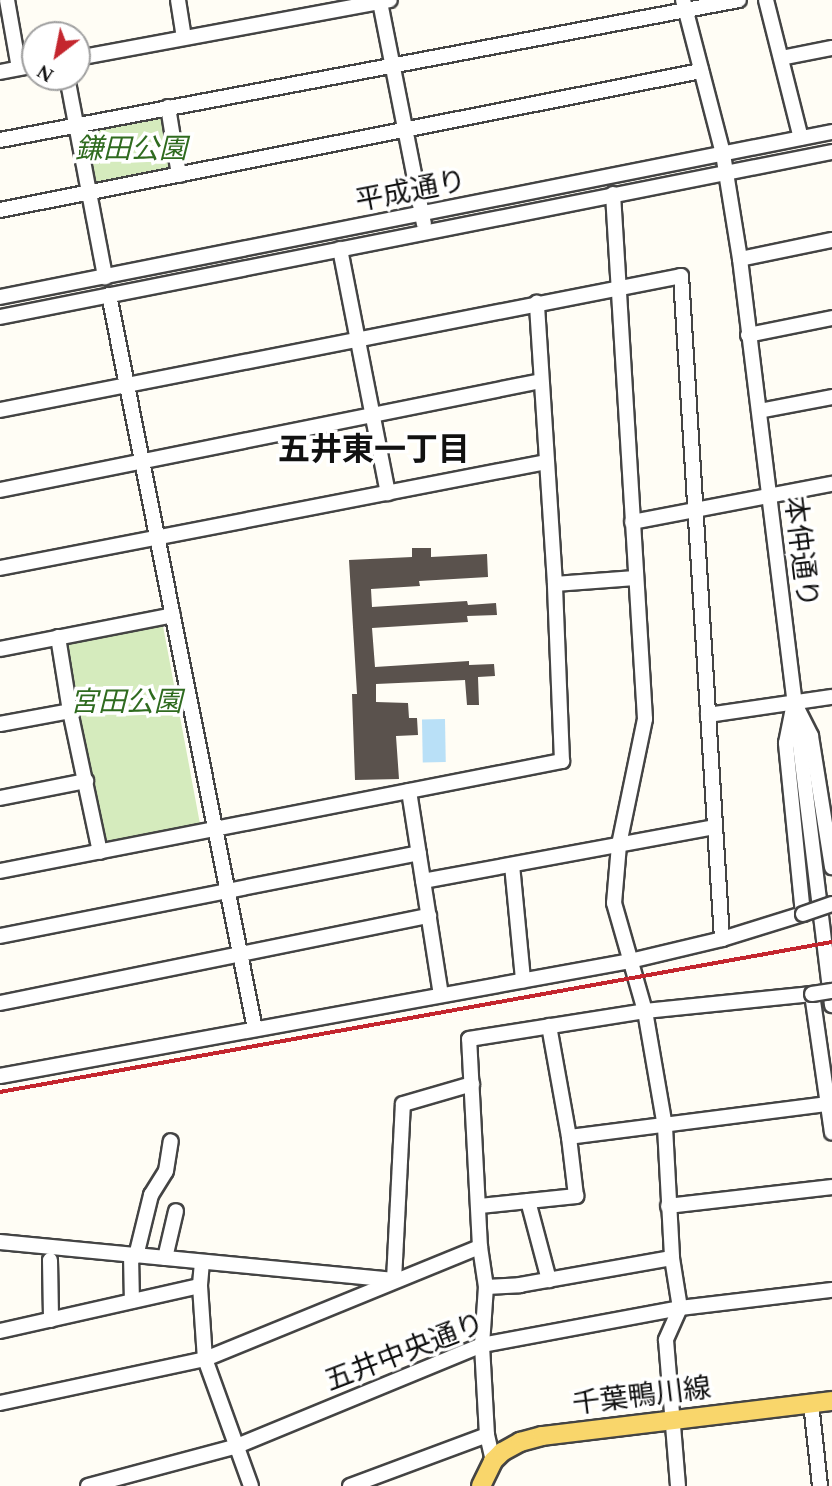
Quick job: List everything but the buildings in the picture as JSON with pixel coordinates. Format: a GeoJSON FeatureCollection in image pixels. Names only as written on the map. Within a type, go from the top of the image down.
{"type":"FeatureCollection","features":[{"type":"Feature","properties":{"kind":"main road","name":"千葉鴨川線"},"geometry":{"type":"LineString","coordinates":[[493,1461],[520,1442],[542,1436],[832,1401]]}},
{"type":"Feature","properties":{"kind":"main road"},"geometry":{"type":"LineString","coordinates":[[481,1486],[493,1461]]}},
{"type":"Feature","properties":{"kind":"street"},"geometry":{"type":"LineString","coordinates":[[0,72],[19,68],[7,0]]}},
{"type":"Feature","properties":{"kind":"street"},"geometry":{"type":"LineString","coordinates":[[178,0],[184,37]]}},
{"type":"Feature","properties":{"kind":"street"},"geometry":{"type":"LineString","coordinates":[[0,140],[684,4],[739,0]]}},
{"type":"Feature","properties":{"kind":"street"},"geometry":{"type":"LineString","coordinates":[[766,0],[801,138]]}},
{"type":"Feature","properties":{"kind":"street"},"geometry":{"type":"LineString","coordinates":[[91,55],[385,1],[392,64],[425,232]]}},
{"type":"Feature","properties":{"kind":"street","name":"本仲通り"},"geometry":{"type":"LineString","coordinates":[[684,4],[723,154],[740,259],[832,1005]]}},
{"type":"Feature","properties":{"kind":"street"},"geometry":{"type":"LineString","coordinates":[[781,58],[832,48]]}},
{"type":"Feature","properties":{"kind":"street"},"geometry":{"type":"LineString","coordinates":[[0,211],[701,71]]}},
{"type":"Feature","properties":{"kind":"street"},"geometry":{"type":"LineString","coordinates":[[70,91],[105,277]]}},
{"type":"Feature","properties":{"kind":"street"},"geometry":{"type":"LineString","coordinates":[[168,107],[179,175]]}},
{"type":"Feature","properties":{"kind":"street","name":"平成通り"},"geometry":{"type":"LineString","coordinates":[[0,298],[832,132]]}},
{"type":"Feature","properties":{"kind":"street","name":"平成通り"},"geometry":{"type":"LineString","coordinates":[[0,317],[613,194],[728,181],[832,152]]}},
{"type":"Feature","properties":{"kind":"street"},"geometry":{"type":"LineString","coordinates":[[613,194],[645,719],[619,845],[614,903],[645,1011],[665,1127],[672,1258],[680,1308],[666,1340],[678,1486]]}},
{"type":"Feature","properties":{"kind":"street"},"geometry":{"type":"LineString","coordinates":[[740,259],[832,240]]}},
{"type":"Feature","properties":{"kind":"street"},"geometry":{"type":"LineString","coordinates":[[340,249],[388,493]]}},
{"type":"Feature","properties":{"kind":"street"},"geometry":{"type":"LineString","coordinates":[[0,410],[681,276],[722,939]]}},
{"type":"Feature","properties":{"kind":"street"},"geometry":{"type":"LineString","coordinates":[[109,295],[255,1029]]}},
{"type":"Feature","properties":{"kind":"street"},"geometry":{"type":"LineString","coordinates":[[0,872],[562,761],[555,584],[537,303]]}},
{"type":"Feature","properties":{"kind":"street"},"geometry":{"type":"LineString","coordinates":[[748,335],[832,318]]}},
{"type":"Feature","properties":{"kind":"street"},"geometry":{"type":"LineString","coordinates":[[0,490],[541,381]]}},
{"type":"Feature","properties":{"kind":"street"},"geometry":{"type":"LineString","coordinates":[[759,411],[832,397]]}},
{"type":"Feature","properties":{"kind":"street"},"geometry":{"type":"LineString","coordinates":[[0,568],[546,462]]}},
{"type":"Feature","properties":{"kind":"street"},"geometry":{"type":"LineString","coordinates":[[632,522],[832,484]]}},
{"type":"Feature","properties":{"kind":"street"},"geometry":{"type":"LineString","coordinates":[[555,584],[635,578]]}},
{"type":"Feature","properties":{"kind":"street"},"geometry":{"type":"LineString","coordinates":[[0,649],[173,615]]}},
{"type":"Feature","properties":{"kind":"street"},"geometry":{"type":"LineString","coordinates":[[58,637],[70,711],[100,852]]}},
{"type":"Feature","properties":{"kind":"street"},"geometry":{"type":"LineString","coordinates":[[708,715],[832,697]]}},
{"type":"Feature","properties":{"kind":"street"},"geometry":{"type":"LineString","coordinates":[[794,703],[811,736],[832,867]]}},
{"type":"Feature","properties":{"kind":"street"},"geometry":{"type":"LineString","coordinates":[[794,703],[786,743],[803,914]]}},
{"type":"Feature","properties":{"kind":"street"},"geometry":{"type":"LineString","coordinates":[[0,724],[70,711]]}},
{"type":"Feature","properties":{"kind":"street"},"geometry":{"type":"LineString","coordinates":[[0,799],[86,781]]}},
{"type":"Feature","properties":{"kind":"street"},"geometry":{"type":"LineString","coordinates":[[409,791],[441,995]]}},
{"type":"Feature","properties":{"kind":"street"},"geometry":{"type":"LineString","coordinates":[[423,881],[714,827]]}},
{"type":"Feature","properties":{"kind":"street"},"geometry":{"type":"LineString","coordinates":[[0,936],[419,853]]}},
{"type":"Feature","properties":{"kind":"street"},"geometry":{"type":"LineString","coordinates":[[512,865],[523,980]]}},
{"type":"Feature","properties":{"kind":"street"},"geometry":{"type":"LineString","coordinates":[[0,1076],[630,961],[722,939],[832,904]]}},
{"type":"Feature","properties":{"kind":"street"},"geometry":{"type":"LineString","coordinates":[[0,1003],[429,916]]}},
{"type":"Feature","properties":{"kind":"street"},"geometry":{"type":"LineString","coordinates":[[493,1461],[487,1435],[482,1345],[486,1287],[480,1247],[480,1206],[469,1039],[645,1011],[832,991]]}},
{"type":"Feature","properties":{"kind":"street"},"geometry":{"type":"LineString","coordinates":[[812,994],[832,1133]]}},
{"type":"Feature","properties":{"kind":"street"},"geometry":{"type":"LineString","coordinates":[[480,1206],[576,1196],[569,1138],[549,1026]]}},
{"type":"Feature","properties":{"kind":"street"},"geometry":{"type":"LineString","coordinates":[[394,1280],[403,1104],[472,1084]]}},
{"type":"Feature","properties":{"kind":"street"},"geometry":{"type":"LineString","coordinates":[[569,1138],[827,1104]]}},
{"type":"Feature","properties":{"kind":"street"},"geometry":{"type":"LineString","coordinates":[[132,1301],[134,1255],[151,1195],[166,1171],[171,1141]]}},
{"type":"Feature","properties":{"kind":"street"},"geometry":{"type":"LineString","coordinates":[[668,1206],[832,1187]]}},
{"type":"Feature","properties":{"kind":"street"},"geometry":{"type":"LineString","coordinates":[[528,1201],[549,1280]]}},
{"type":"Feature","properties":{"kind":"street"},"geometry":{"type":"LineString","coordinates":[[165,1258],[176,1211]]}},
{"type":"Feature","properties":{"kind":"street"},"geometry":{"type":"LineString","coordinates":[[0,1242],[394,1280]]}},
{"type":"Feature","properties":{"kind":"street"},"geometry":{"type":"LineString","coordinates":[[0,1403],[205,1359],[480,1247]]}},
{"type":"Feature","properties":{"kind":"street"},"geometry":{"type":"LineString","coordinates":[[486,1287],[549,1280],[672,1258]]}},
{"type":"Feature","properties":{"kind":"street"},"geometry":{"type":"LineString","coordinates":[[50,1260],[51,1320]]}},
{"type":"Feature","properties":{"kind":"street"},"geometry":{"type":"LineString","coordinates":[[201,1262],[205,1359],[251,1486]]}},
{"type":"Feature","properties":{"kind":"street"},"geometry":{"type":"LineString","coordinates":[[0,1331],[200,1286]]}},
{"type":"Feature","properties":{"kind":"street","name":"五井中央通り"},"geometry":{"type":"LineString","coordinates":[[88,1486],[237,1446],[482,1345],[680,1308],[832,1290]]}},
{"type":"Feature","properties":{"kind":"street"},"geometry":{"type":"LineString","coordinates":[[811,1403],[820,1486]]}},
{"type":"Feature","properties":{"kind":"street"},"geometry":{"type":"LineString","coordinates":[[350,1486],[376,1482],[487,1435]]}},
{"type":"Feature","properties":{"kind":"green space","name":"鎌田公園"},"geometry":{"type":"Polygon","coordinates":[[[162,116],[171,166],[169,173],[92,185],[83,134],[86,126],[162,116]]]}},
{"type":"Feature","properties":{"kind":"green space","name":"宮田公園"},"geometry":{"type":"Polygon","coordinates":[[[159,624],[163,626],[200,824],[102,842],[64,648],[70,642],[159,624]]]}},
{"type":"Feature","properties":{"kind":"water"},"geometry":{"type":"Polygon","coordinates":[[[422,719],[445,719],[446,762],[423,762],[422,719]]]}},
{"type":"Feature","properties":{"kind":"railway"},"geometry":{"type":"LineString","coordinates":[[0,1092],[832,942]]}},
{"type":"Feature","properties":{"kind":"district","name":"五井東一丁目"},"geometry":{"type":"Point","coordinates":[374,451]}}]}
